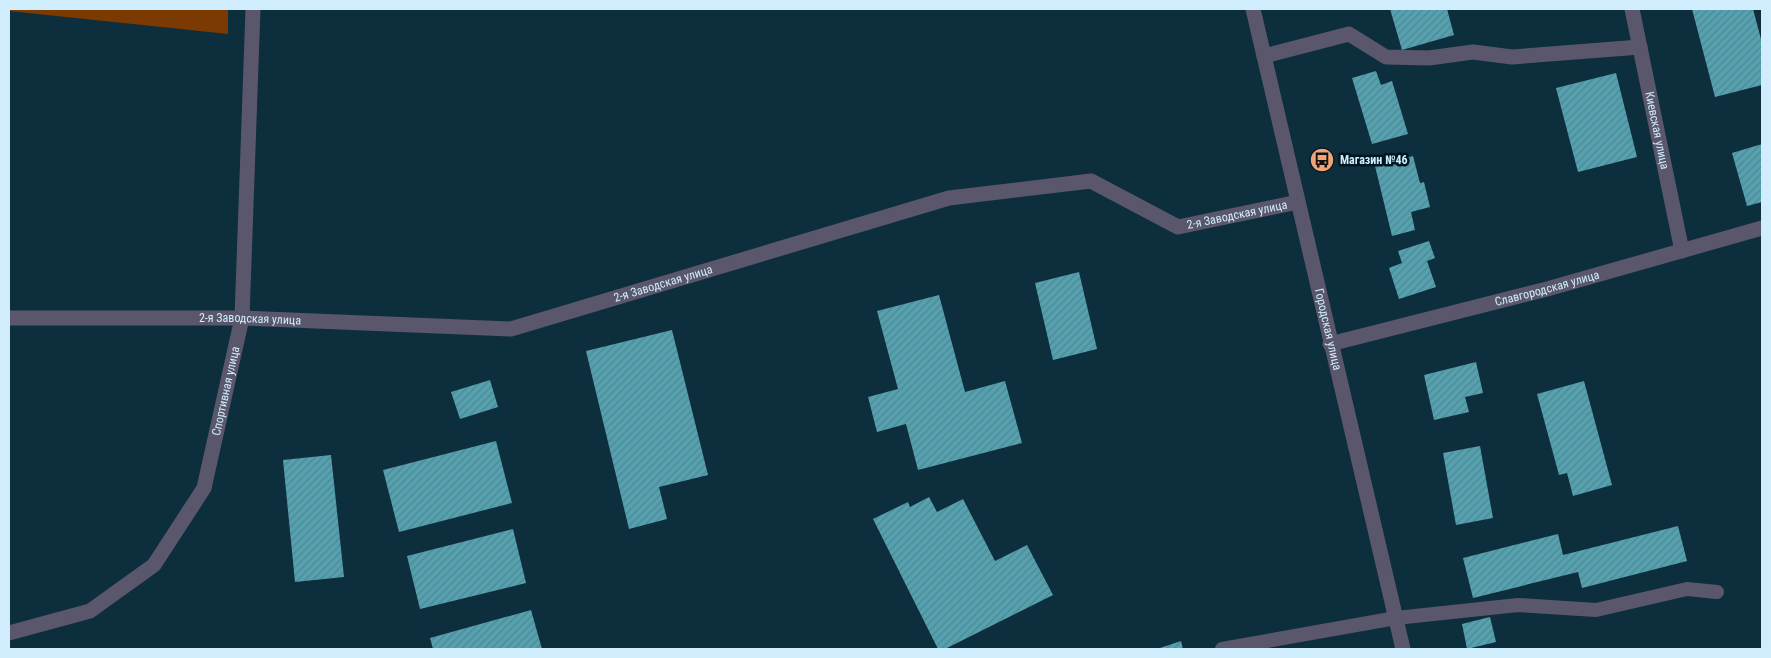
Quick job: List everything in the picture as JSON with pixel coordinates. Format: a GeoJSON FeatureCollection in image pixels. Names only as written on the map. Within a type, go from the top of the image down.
{"type":"FeatureCollection","features":[{"type":"Feature","properties":{"kind":"street","name":"Спортивная улица"},"geometry":{"type":"LineString","coordinates":[[9,633],[90,612],[154,565],[204,488],[242,318],[253,9]]}},
{"type":"Feature","properties":{"kind":"street","name":"Городская улица"},"geometry":{"type":"LineString","coordinates":[[1253,9],[1403,649]]}},
{"type":"Feature","properties":{"kind":"street","name":"Киевская улица"},"geometry":{"type":"LineString","coordinates":[[1632,9],[1682,251]]}},
{"type":"Feature","properties":{"kind":"street"},"geometry":{"type":"LineString","coordinates":[[1264,56],[1349,34],[1386,57],[1429,58],[1473,52],[1512,57],[1640,47]]}},
{"type":"Feature","properties":{"kind":"street","name":"2-я Заводская улица"},"geometry":{"type":"LineString","coordinates":[[9,318],[242,318],[510,330],[949,198],[1091,181],[1178,227],[1298,202]]}},
{"type":"Feature","properties":{"kind":"street","name":"Славгородская улица"},"geometry":{"type":"LineString","coordinates":[[1330,344],[1547,289],[1762,228]]}},
{"type":"Feature","properties":{"kind":"lane"},"geometry":{"type":"LineString","coordinates":[[1222,649],[1396,618],[1518,605],[1596,610],[1686,589],[1717,592]]}},
{"type":"Feature","properties":{"kind":"shaded area"},"geometry":{"type":"Polygon","coordinates":[[[9,9],[228,9],[228,34],[9,11],[9,9]]]}},
{"type":"Feature","properties":{"kind":"building"},"geometry":{"type":"Polygon","coordinates":[[[1390,9],[1447,9],[1454,35],[1402,50],[1390,9]]]}},
{"type":"Feature","properties":{"kind":"building"},"geometry":{"type":"Polygon","coordinates":[[[1692,9],[1753,9],[1762,43],[1762,85],[1715,97],[1692,9]]]}},
{"type":"Feature","properties":{"kind":"building"},"geometry":{"type":"Polygon","coordinates":[[[1376,71],[1381,85],[1392,81],[1408,134],[1372,144],[1352,78],[1376,71]]]}},
{"type":"Feature","properties":{"kind":"building"},"geometry":{"type":"Polygon","coordinates":[[[1616,73],[1637,157],[1578,172],[1556,88],[1616,73]]]}},
{"type":"Feature","properties":{"kind":"building"},"geometry":{"type":"Polygon","coordinates":[[[1762,144],[1762,202],[1747,206],[1732,153],[1762,144]]]}},
{"type":"Feature","properties":{"kind":"building"},"geometry":{"type":"Polygon","coordinates":[[[1413,156],[1420,183],[1424,182],[1430,207],[1411,212],[1415,230],[1392,236],[1375,166],[1413,156]]]}},
{"type":"Feature","properties":{"kind":"building"},"geometry":{"type":"Polygon","coordinates":[[[1429,241],[1435,258],[1427,261],[1436,287],[1399,299],[1389,268],[1402,263],[1398,251],[1429,241]]]}},
{"type":"Feature","properties":{"kind":"building"},"geometry":{"type":"Polygon","coordinates":[[[1079,272],[1097,349],[1053,360],[1035,283],[1079,272]]]}},
{"type":"Feature","properties":{"kind":"building"},"geometry":{"type":"Polygon","coordinates":[[[939,295],[965,392],[1005,381],[1022,443],[918,470],[906,424],[877,432],[868,397],[898,389],[877,311],[939,295]]]}},
{"type":"Feature","properties":{"kind":"building"},"geometry":{"type":"Polygon","coordinates":[[[672,330],[708,475],[659,487],[667,519],[629,529],[586,351],[672,330]]]}},
{"type":"Feature","properties":{"kind":"building"},"geometry":{"type":"Polygon","coordinates":[[[1476,362],[1483,393],[1465,397],[1469,412],[1434,420],[1424,375],[1476,362]]]}},
{"type":"Feature","properties":{"kind":"building"},"geometry":{"type":"Polygon","coordinates":[[[490,380],[498,407],[460,419],[451,392],[490,380]]]}},
{"type":"Feature","properties":{"kind":"building"},"geometry":{"type":"Polygon","coordinates":[[[1584,381],[1612,485],[1573,496],[1567,473],[1559,475],[1537,394],[1584,381]]]}},
{"type":"Feature","properties":{"kind":"building"},"geometry":{"type":"Polygon","coordinates":[[[496,441],[512,503],[399,532],[383,470],[496,441]]]}},
{"type":"Feature","properties":{"kind":"building"},"geometry":{"type":"Polygon","coordinates":[[[1480,446],[1493,518],[1456,525],[1443,453],[1480,446]]]}},
{"type":"Feature","properties":{"kind":"building"},"geometry":{"type":"Polygon","coordinates":[[[331,455],[344,577],[295,582],[283,460],[331,455]]]}},
{"type":"Feature","properties":{"kind":"building"},"geometry":{"type":"Polygon","coordinates":[[[929,497],[937,512],[963,499],[995,561],[1027,545],[1053,595],[945,649],[938,649],[873,519],[908,502],[910,507],[929,497]]]}},
{"type":"Feature","properties":{"kind":"building"},"geometry":{"type":"Polygon","coordinates":[[[1678,526],[1687,561],[1582,588],[1578,572],[1473,598],[1463,558],[1558,534],[1563,555],[1678,526]]]}},
{"type":"Feature","properties":{"kind":"building"},"geometry":{"type":"Polygon","coordinates":[[[513,529],[526,583],[420,609],[407,556],[513,529]]]}},
{"type":"Feature","properties":{"kind":"building"},"geometry":{"type":"Polygon","coordinates":[[[531,610],[542,649],[433,649],[430,638],[531,610]]]}},
{"type":"Feature","properties":{"kind":"building"},"geometry":{"type":"Polygon","coordinates":[[[1490,617],[1496,642],[1467,649],[1462,624],[1490,617]]]}},
{"type":"Feature","properties":{"kind":"building"},"geometry":{"type":"Polygon","coordinates":[[[1181,641],[1183,649],[1157,649],[1181,641]]]}},
{"type":"Feature","properties":{"kind":"place","name":"Магазин №46"},"geometry":{"type":"Point","coordinates":[1322,160]}}]}
